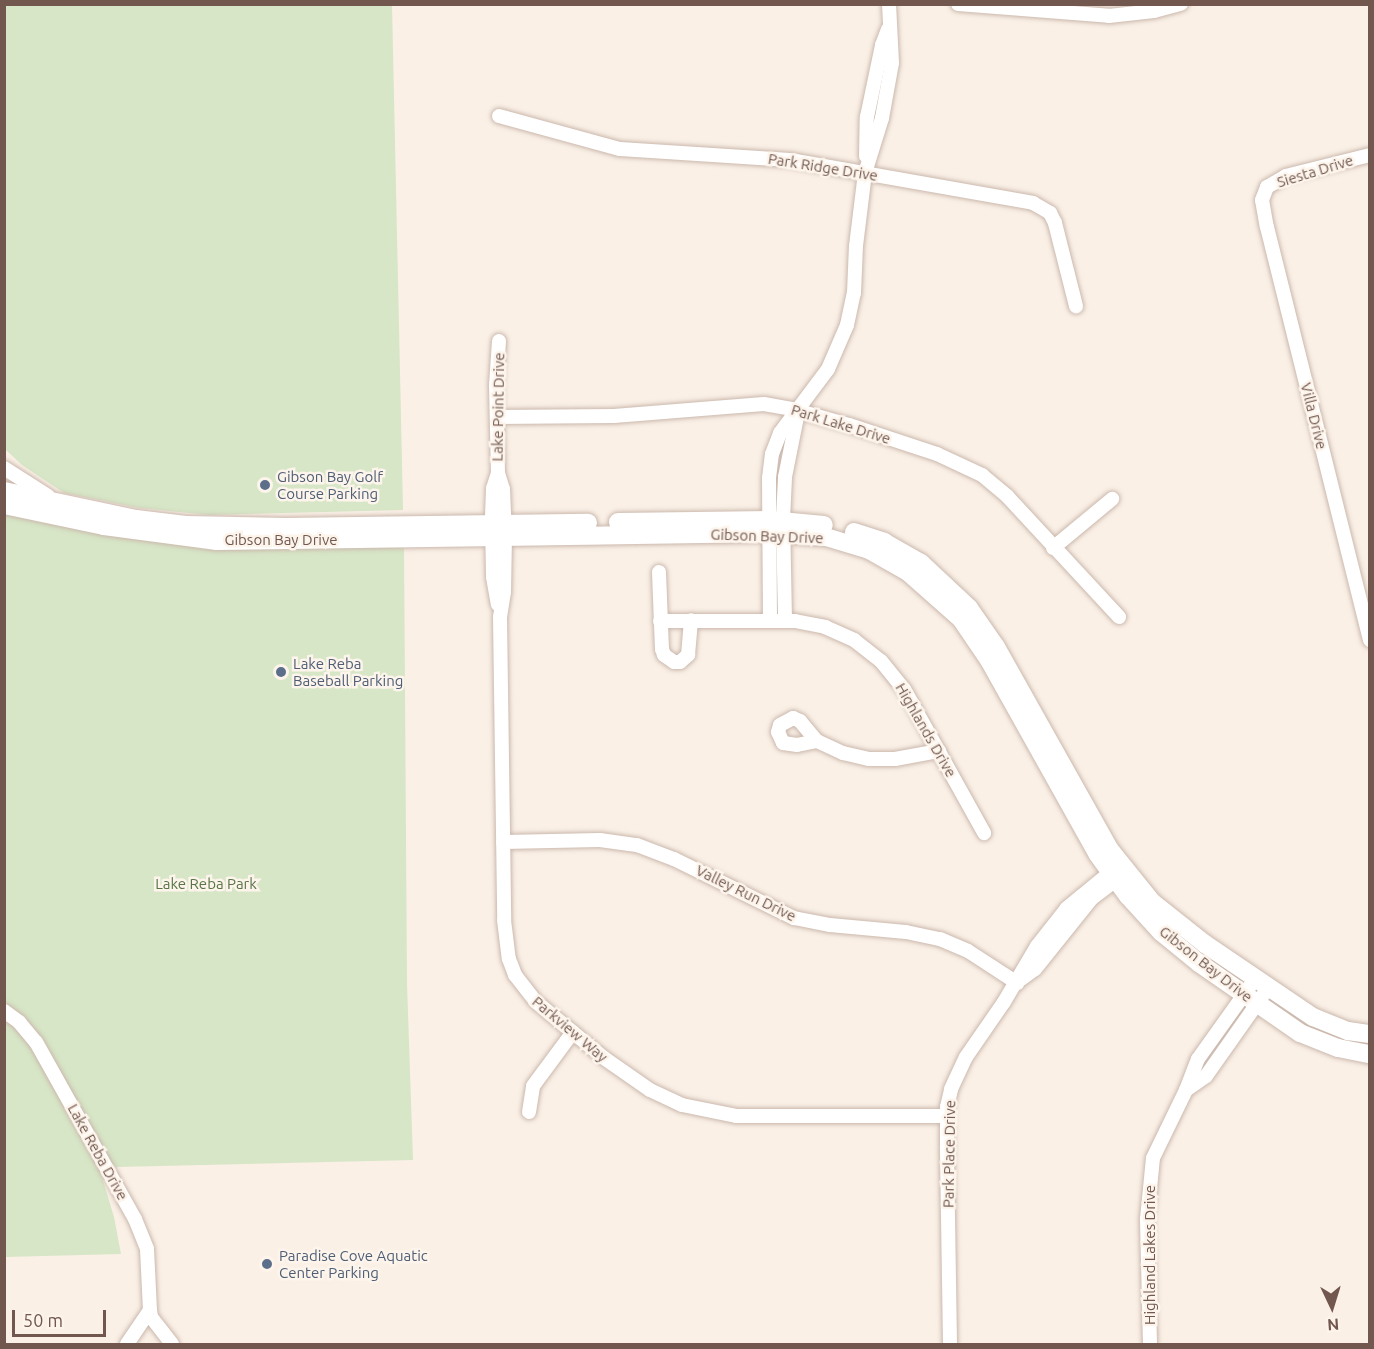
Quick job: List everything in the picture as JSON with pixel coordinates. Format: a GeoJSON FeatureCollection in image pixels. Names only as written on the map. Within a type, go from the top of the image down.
{"type":"FeatureCollection","features":[{"type":"Feature","properties":{"kind":"street"},"geometry":{"type":"LineString","coordinates":[[865,173],[882,118],[888,89],[893,51],[888,29],[889,4]]}},
{"type":"Feature","properties":{"kind":"street"},"geometry":{"type":"LineString","coordinates":[[958,4],[1131,15],[1181,4]]}},
{"type":"Feature","properties":{"kind":"street"},"geometry":{"type":"LineString","coordinates":[[770,620],[776,526],[787,461],[799,410],[828,369],[848,325],[854,293],[856,246],[865,173],[867,117],[882,45],[888,29]]}},
{"type":"Feature","properties":{"kind":"street"},"geometry":{"type":"LineString","coordinates":[[873,86],[888,89]]}},
{"type":"Feature","properties":{"kind":"street","name":"Park Ridge Drive"},"geometry":{"type":"LineString","coordinates":[[499,116],[620,149],[781,159],[1042,207],[1054,223],[1076,306]]}},
{"type":"Feature","properties":{"kind":"street","name":"Siesta Drive"},"geometry":{"type":"LineString","coordinates":[[1264,192],[1275,181],[1286,176],[1370,155]]}},
{"type":"Feature","properties":{"kind":"street","name":"Villa Drive"},"geometry":{"type":"LineString","coordinates":[[1264,192],[1263,208],[1267,227],[1370,640]]}},
{"type":"Feature","properties":{"kind":"street","name":"Lake Point Drive"},"geometry":{"type":"LineString","coordinates":[[499,341],[498,473],[503,489],[499,530]]}},
{"type":"Feature","properties":{"kind":"street","name":"Park Lake Drive"},"geometry":{"type":"LineString","coordinates":[[497,417],[614,416],[751,404],[799,410],[937,454],[968,467],[1007,496],[1119,617]]}},
{"type":"Feature","properties":{"kind":"street"},"geometry":{"type":"LineString","coordinates":[[4,468],[62,505]]}},
{"type":"Feature","properties":{"kind":"street","name":"Gibson Bay Drive"},"geometry":{"type":"LineString","coordinates":[[4,491],[186,532]]}},
{"type":"Feature","properties":{"kind":"street"},"geometry":{"type":"LineString","coordinates":[[1053,548],[1112,499]]}},
{"type":"Feature","properties":{"kind":"street","name":"Gibson Bay Drive"},"geometry":{"type":"LineString","coordinates":[[4,505],[104,526],[186,532],[347,533],[776,526],[843,529],[884,542],[921,563],[954,592],[996,647],[1118,872],[1144,914],[1179,948],[1300,1033],[1319,1042],[1370,1054]]}},
{"type":"Feature","properties":{"kind":"street"},"geometry":{"type":"LineString","coordinates":[[776,526],[785,620]]}},
{"type":"Feature","properties":{"kind":"street","name":"Parkview Way"},"geometry":{"type":"LineString","coordinates":[[499,530],[493,577],[500,616],[506,940],[515,975],[535,1001],[650,1090],[699,1110],[755,1117],[947,1116]]}},
{"type":"Feature","properties":{"kind":"street"},"geometry":{"type":"LineString","coordinates":[[659,572],[660,621],[664,655],[674,662],[685,659],[690,650],[691,620]]}},
{"type":"Feature","properties":{"kind":"street","name":"Highlands Drive"},"geometry":{"type":"LineString","coordinates":[[660,621],[785,620],[825,627],[868,649],[904,689],[984,833]]}},
{"type":"Feature","properties":{"kind":"street"},"geometry":{"type":"LineString","coordinates":[[817,741],[843,753],[869,759],[896,759],[939,751]]}},
{"type":"Feature","properties":{"kind":"street","name":"Valley Run Drive"},"geometry":{"type":"LineString","coordinates":[[503,842],[600,840],[637,845],[674,859],[794,918],[830,925],[906,932],[940,939],[968,951],[1017,982]]}},
{"type":"Feature","properties":{"kind":"street","name":"Gibson Bay Drive"},"geometry":{"type":"LineString","coordinates":[[1118,872],[1169,917],[1262,983],[1330,1025],[1370,1034]]}},
{"type":"Feature","properties":{"kind":"street","name":"Park Place Drive"},"geometry":{"type":"LineString","coordinates":[[950,1344],[947,1116],[951,1089],[958,1072],[1017,982],[1037,946],[1067,908],[1118,872]]}},
{"type":"Feature","properties":{"kind":"street"},"geometry":{"type":"LineString","coordinates":[[1250,999],[1262,983]]}},
{"type":"Feature","properties":{"kind":"street","name":"Highland Lakes Drive"},"geometry":{"type":"LineString","coordinates":[[1150,1344],[1147,1219],[1150,1175],[1159,1143],[1186,1090],[1198,1059],[1250,999]]}},
{"type":"Feature","properties":{"kind":"street","name":"Lake Reba Drive"},"geometry":{"type":"LineString","coordinates":[[4,1011],[19,1022],[36,1042],[135,1219],[147,1249],[152,1317],[172,1344]]}},
{"type":"Feature","properties":{"kind":"street"},"geometry":{"type":"LineString","coordinates":[[529,1112],[533,1086],[573,1032]]}},
{"type":"Feature","properties":{"kind":"street"},"geometry":{"type":"LineString","coordinates":[[127,1344],[150,1310]]}},
{"type":"Feature","properties":{"kind":"green space"},"geometry":{"type":"Polygon","coordinates":[[[4,5],[392,5],[403,510],[210,515],[139,508],[64,493],[22,465],[5,449],[4,5]]]}},
{"type":"Feature","properties":{"kind":"green space","name":"Lake Reba Park"},"geometry":{"type":"Polygon","coordinates":[[[5,513],[170,544],[202,547],[404,545],[407,984],[413,1160],[117,1167],[101,1174],[114,1217],[121,1254],[5,1257],[5,513]]]}},
{"type":"Feature","properties":{"kind":"place","name":"Gibson Bay Golf Course Parking"},"geometry":{"type":"Point","coordinates":[265,485]}},
{"type":"Feature","properties":{"kind":"place","name":"Lake Reba Baseball Parking"},"geometry":{"type":"Point","coordinates":[281,672]}},
{"type":"Feature","properties":{"kind":"place","name":"Paradise Cove Aquatic Center Parking"},"geometry":{"type":"Point","coordinates":[267,1264]}}]}
